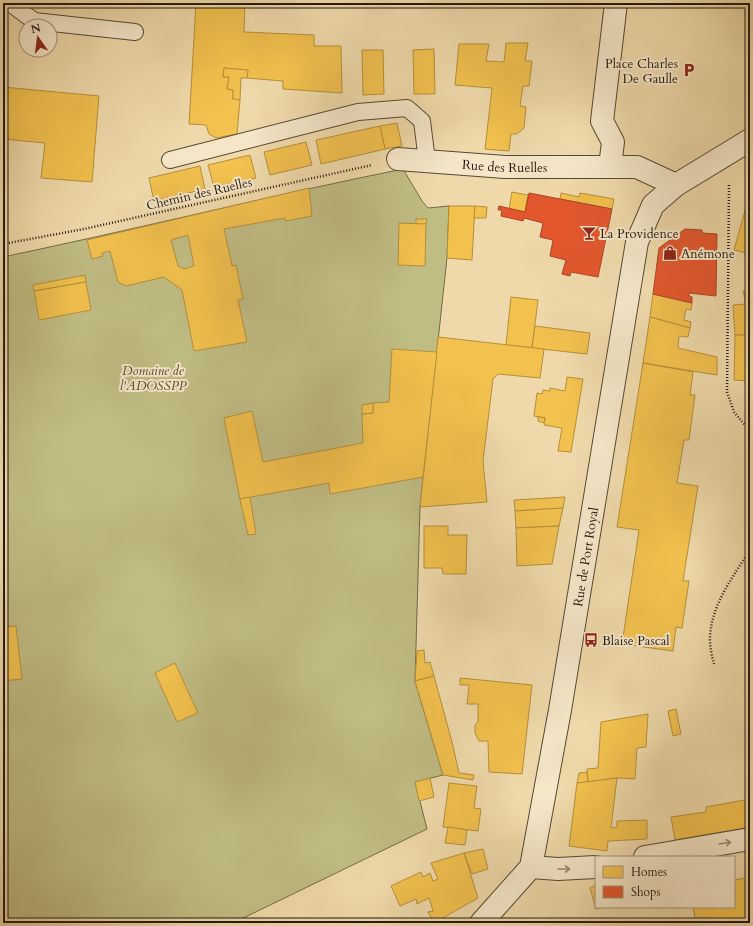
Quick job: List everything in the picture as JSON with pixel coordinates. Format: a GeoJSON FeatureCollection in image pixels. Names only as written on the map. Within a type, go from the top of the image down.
{"type":"FeatureCollection","features":[{"type":"Feature","properties":{"kind":"street"},"geometry":{"type":"LineString","coordinates":[[610,166],[613,142],[602,121],[616,3]]}},
{"type":"Feature","properties":{"kind":"street","name":"Rue de Port Royal"},"geometry":{"type":"LineString","coordinates":[[532,867],[560,710],[637,242],[653,205],[676,185],[750,140]]}},
{"type":"Feature","properties":{"kind":"street","name":"Rue des Ruelles"},"geometry":{"type":"LineString","coordinates":[[398,159],[505,167],[636,167],[676,185]]}},
{"type":"Feature","properties":{"kind":"street"},"geometry":{"type":"LineString","coordinates":[[651,856],[750,839]]}},
{"type":"Feature","properties":{"kind":"street"},"geometry":{"type":"LineString","coordinates":[[481,923],[532,867],[558,869],[595,868]]}},
{"type":"Feature","properties":{"kind":"lane"},"geometry":{"type":"LineString","coordinates":[[10,3],[34,21],[135,32]]}},
{"type":"Feature","properties":{"kind":"lane"},"geometry":{"type":"LineString","coordinates":[[170,160],[358,112],[407,108],[422,121],[427,161]]}},
{"type":"Feature","properties":{"kind":"path"},"geometry":{"type":"LineString","coordinates":[[722,157],[729,186],[727,392],[734,412],[750,431]]}},
{"type":"Feature","properties":{"kind":"path","name":"Chemin des Ruelles"},"geometry":{"type":"LineString","coordinates":[[3,244],[84,229],[398,159]]}},
{"type":"Feature","properties":{"kind":"path"},"geometry":{"type":"LineString","coordinates":[[714,664],[710,640],[714,612],[725,590],[750,550]]}},
{"type":"Feature","properties":{"kind":"green space","name":"Domaine de l'ADOSSPP"},"geometry":{"type":"Polygon","coordinates":[[[403,169],[422,201],[428,208],[449,206],[447,258],[420,507],[415,681],[443,775],[415,782],[427,829],[233,923],[3,923],[3,257],[403,169]]]}},
{"type":"Feature","properties":{"kind":"building: Homes"},"geometry":{"type":"Polygon","coordinates":[[[196,3],[245,3],[244,32],[314,35],[314,46],[341,46],[342,93],[283,89],[283,81],[247,78],[248,70],[224,68],[223,77],[229,77],[227,89],[233,90],[233,99],[240,100],[237,134],[216,138],[209,134],[206,125],[189,124],[196,3]]]}},
{"type":"Feature","properties":{"kind":"building: Homes"},"geometry":{"type":"Polygon","coordinates":[[[506,43],[528,43],[525,61],[532,61],[529,86],[523,86],[520,106],[526,107],[524,128],[517,134],[511,134],[509,151],[485,149],[492,88],[455,85],[459,44],[489,44],[486,61],[504,62],[506,43]]]}},
{"type":"Feature","properties":{"kind":"building: Homes"},"geometry":{"type":"Polygon","coordinates":[[[3,46],[8,47],[7,56],[3,56],[3,46]]]}},
{"type":"Feature","properties":{"kind":"building: Homes"},"geometry":{"type":"Polygon","coordinates":[[[434,49],[435,94],[414,94],[413,50],[434,49]]]}},
{"type":"Feature","properties":{"kind":"building: Homes"},"geometry":{"type":"Polygon","coordinates":[[[362,50],[383,50],[384,94],[363,95],[362,50]]]}},
{"type":"Feature","properties":{"kind":"building: Homes"},"geometry":{"type":"Polygon","coordinates":[[[3,56],[7,56],[6,75],[3,74],[3,56]]]}},
{"type":"Feature","properties":{"kind":"building: Homes"},"geometry":{"type":"Polygon","coordinates":[[[224,68],[248,70],[247,78],[241,78],[240,100],[233,99],[233,90],[227,89],[229,77],[223,77],[224,68]]]}},
{"type":"Feature","properties":{"kind":"building: Homes"},"geometry":{"type":"Polygon","coordinates":[[[3,87],[99,96],[92,182],[41,178],[45,143],[3,139],[3,87]]]}},
{"type":"Feature","properties":{"kind":"building: Homes"},"geometry":{"type":"Polygon","coordinates":[[[397,123],[402,146],[385,149],[380,126],[397,123]]]}},
{"type":"Feature","properties":{"kind":"building: Homes"},"geometry":{"type":"Polygon","coordinates":[[[380,126],[385,149],[321,164],[316,140],[380,126]]]}},
{"type":"Feature","properties":{"kind":"building: Homes"},"geometry":{"type":"Polygon","coordinates":[[[306,142],[312,165],[270,175],[264,152],[306,142]]]}},
{"type":"Feature","properties":{"kind":"building: Homes"},"geometry":{"type":"Polygon","coordinates":[[[250,155],[256,178],[214,187],[208,165],[250,155]]]}},
{"type":"Feature","properties":{"kind":"building: Homes"},"geometry":{"type":"Polygon","coordinates":[[[200,166],[205,189],[154,201],[149,178],[200,166]]]}},
{"type":"Feature","properties":{"kind":"building: Homes"},"geometry":{"type":"Polygon","coordinates":[[[309,188],[312,216],[285,221],[285,218],[224,229],[232,266],[236,265],[243,299],[238,300],[247,342],[194,351],[182,290],[164,277],[126,286],[118,282],[110,251],[102,253],[103,256],[92,259],[87,240],[309,188]],[[188,235],[171,240],[178,266],[184,269],[194,266],[188,235]]]}},
{"type":"Feature","properties":{"kind":"building: Homes"},"geometry":{"type":"Polygon","coordinates":[[[512,192],[528,195],[525,212],[509,209],[512,192]]]}},
{"type":"Feature","properties":{"kind":"building: Homes"},"geometry":{"type":"Polygon","coordinates":[[[561,193],[579,197],[580,193],[614,199],[612,209],[560,199],[561,193]]]}},
{"type":"Feature","properties":{"kind":"building: Homes"},"geometry":{"type":"Polygon","coordinates":[[[748,200],[750,201],[750,254],[734,250],[748,200]]]}},
{"type":"Feature","properties":{"kind":"building: Homes"},"geometry":{"type":"Polygon","coordinates":[[[449,206],[475,206],[472,260],[447,258],[449,206]]]}},
{"type":"Feature","properties":{"kind":"building: Homes"},"geometry":{"type":"Polygon","coordinates":[[[475,206],[487,207],[486,218],[474,218],[475,206]]]}},
{"type":"Feature","properties":{"kind":"building: Homes"},"geometry":{"type":"Polygon","coordinates":[[[416,219],[427,219],[426,224],[416,224],[416,219]]]}},
{"type":"Feature","properties":{"kind":"building: Homes"},"geometry":{"type":"Polygon","coordinates":[[[399,223],[426,224],[425,266],[398,265],[399,223]]]}},
{"type":"Feature","properties":{"kind":"building: Homes"},"geometry":{"type":"Polygon","coordinates":[[[85,275],[86,282],[34,291],[33,285],[85,275]]]}},
{"type":"Feature","properties":{"kind":"building: Homes"},"geometry":{"type":"Polygon","coordinates":[[[86,282],[91,310],[39,320],[34,291],[86,282]]]}},
{"type":"Feature","properties":{"kind":"building: Homes"},"geometry":{"type":"Polygon","coordinates":[[[750,290],[750,294],[744,295],[743,291],[750,290]]]}},
{"type":"Feature","properties":{"kind":"building: Homes"},"geometry":{"type":"Polygon","coordinates":[[[653,294],[692,303],[691,310],[686,309],[684,320],[691,322],[690,328],[650,317],[653,294]]]}},
{"type":"Feature","properties":{"kind":"building: Homes"},"geometry":{"type":"Polygon","coordinates":[[[750,294],[750,317],[748,318],[744,295],[750,294]]]}},
{"type":"Feature","properties":{"kind":"building: Homes"},"geometry":{"type":"Polygon","coordinates":[[[511,297],[538,300],[532,348],[506,345],[511,297]]]}},
{"type":"Feature","properties":{"kind":"building: Homes"},"geometry":{"type":"Polygon","coordinates":[[[745,304],[750,335],[735,335],[733,305],[745,304]]]}},
{"type":"Feature","properties":{"kind":"building: Homes"},"geometry":{"type":"Polygon","coordinates":[[[650,317],[690,328],[688,337],[679,336],[678,348],[717,357],[717,375],[643,363],[650,317]]]}},
{"type":"Feature","properties":{"kind":"building: Homes"},"geometry":{"type":"Polygon","coordinates":[[[535,326],[590,333],[587,354],[532,348],[535,326]]]}},
{"type":"Feature","properties":{"kind":"building: Homes"},"geometry":{"type":"Polygon","coordinates":[[[735,335],[750,335],[750,381],[734,380],[735,335]]]}},
{"type":"Feature","properties":{"kind":"building: Homes"},"geometry":{"type":"Polygon","coordinates":[[[438,337],[544,349],[540,378],[498,374],[493,379],[483,461],[487,502],[420,507],[438,337]]]}},
{"type":"Feature","properties":{"kind":"building: Homes"},"geometry":{"type":"Polygon","coordinates":[[[392,349],[437,352],[423,477],[330,494],[329,483],[240,499],[224,418],[252,411],[263,462],[363,443],[362,414],[373,413],[373,403],[389,402],[392,349]]]}},
{"type":"Feature","properties":{"kind":"building: Homes"},"geometry":{"type":"Polygon","coordinates":[[[643,363],[693,372],[690,395],[695,395],[689,440],[684,440],[677,483],[698,486],[683,581],[689,581],[682,628],[676,627],[673,651],[622,644],[639,530],[617,527],[643,363]]]}},
{"type":"Feature","properties":{"kind":"building: Homes"},"geometry":{"type":"Polygon","coordinates":[[[567,377],[583,379],[571,452],[558,451],[562,428],[544,425],[545,418],[534,416],[537,393],[542,394],[543,390],[550,391],[550,388],[565,391],[567,377]]]}},
{"type":"Feature","properties":{"kind":"building: Homes"},"geometry":{"type":"Polygon","coordinates":[[[373,403],[373,413],[362,414],[362,405],[373,403]]]}},
{"type":"Feature","properties":{"kind":"building: Homes"},"geometry":{"type":"Polygon","coordinates":[[[538,417],[545,418],[544,423],[538,421],[538,417]]]}},
{"type":"Feature","properties":{"kind":"building: Homes"},"geometry":{"type":"Polygon","coordinates":[[[250,497],[256,534],[248,535],[240,499],[250,497]]]}},
{"type":"Feature","properties":{"kind":"building: Homes"},"geometry":{"type":"Polygon","coordinates":[[[565,497],[563,508],[515,511],[514,500],[565,497]]]}},
{"type":"Feature","properties":{"kind":"building: Homes"},"geometry":{"type":"Polygon","coordinates":[[[563,508],[559,526],[516,528],[515,511],[563,508]]]}},
{"type":"Feature","properties":{"kind":"building: Homes"},"geometry":{"type":"Polygon","coordinates":[[[424,526],[448,526],[448,535],[467,535],[466,574],[443,574],[442,568],[424,568],[424,526]]]}},
{"type":"Feature","properties":{"kind":"building: Homes"},"geometry":{"type":"Polygon","coordinates":[[[559,526],[552,564],[517,566],[516,528],[559,526]]]}},
{"type":"Feature","properties":{"kind":"building: Homes"},"geometry":{"type":"Polygon","coordinates":[[[16,626],[22,679],[3,681],[3,627],[16,626]]]}},
{"type":"Feature","properties":{"kind":"building: Homes"},"geometry":{"type":"Polygon","coordinates":[[[424,650],[425,663],[430,662],[434,676],[415,681],[417,651],[424,650]]]}},
{"type":"Feature","properties":{"kind":"building: Homes"},"geometry":{"type":"Polygon","coordinates":[[[175,663],[198,713],[177,722],[155,673],[175,663]]]}},
{"type":"Feature","properties":{"kind":"building: Homes"},"geometry":{"type":"Polygon","coordinates":[[[434,676],[459,773],[474,775],[473,780],[443,775],[415,681],[434,676]]]}},
{"type":"Feature","properties":{"kind":"building: Homes"},"geometry":{"type":"Polygon","coordinates":[[[460,678],[532,685],[522,774],[489,772],[488,741],[479,741],[475,733],[475,725],[478,722],[478,704],[467,704],[469,685],[460,685],[460,678]]]}},
{"type":"Feature","properties":{"kind":"building: Homes"},"geometry":{"type":"Polygon","coordinates":[[[676,709],[681,734],[673,736],[668,711],[676,709]]]}},
{"type":"Feature","properties":{"kind":"building: Homes"},"geometry":{"type":"Polygon","coordinates":[[[648,714],[646,747],[637,748],[635,779],[617,778],[588,782],[587,769],[598,768],[601,722],[648,714]]]}},
{"type":"Feature","properties":{"kind":"building: Homes"},"geometry":{"type":"Polygon","coordinates":[[[587,772],[588,782],[577,783],[579,773],[587,772]]]}},
{"type":"Feature","properties":{"kind":"building: Homes"},"geometry":{"type":"Polygon","coordinates":[[[430,778],[434,797],[419,801],[415,782],[430,778]]]}},
{"type":"Feature","properties":{"kind":"building: Homes"},"geometry":{"type":"Polygon","coordinates":[[[617,778],[611,828],[617,827],[617,821],[647,820],[647,839],[608,841],[607,851],[569,846],[577,783],[617,778]]]}},
{"type":"Feature","properties":{"kind":"building: Homes"},"geometry":{"type":"Polygon","coordinates":[[[449,783],[477,786],[474,808],[481,809],[478,831],[443,827],[449,783]]]}},
{"type":"Feature","properties":{"kind":"building: Homes"},"geometry":{"type":"Polygon","coordinates":[[[750,799],[750,827],[675,840],[671,817],[706,812],[706,807],[750,799]]]}},
{"type":"Feature","properties":{"kind":"building: Homes"},"geometry":{"type":"Polygon","coordinates":[[[448,827],[467,830],[465,845],[445,843],[448,827]]]}},
{"type":"Feature","properties":{"kind":"building: Homes"},"geometry":{"type":"Polygon","coordinates":[[[483,849],[488,869],[472,874],[464,853],[483,849]]]}},
{"type":"Feature","properties":{"kind":"building: Homes"},"geometry":{"type":"Polygon","coordinates":[[[464,853],[478,898],[434,923],[428,912],[433,911],[429,898],[417,904],[416,899],[400,906],[391,886],[421,872],[423,877],[430,873],[433,881],[438,879],[431,863],[464,853]]]}},
{"type":"Feature","properties":{"kind":"building: Homes"},"geometry":{"type":"Polygon","coordinates":[[[750,877],[750,923],[696,923],[693,908],[735,908],[735,880],[750,877]]]}},
{"type":"Feature","properties":{"kind":"building: Homes"},"geometry":{"type":"Polygon","coordinates":[[[595,886],[595,906],[590,888],[595,886]]]}},
{"type":"Feature","properties":{"kind":"building: Shops"},"geometry":{"type":"Polygon","coordinates":[[[529,193],[612,209],[598,277],[571,272],[570,276],[562,274],[566,260],[550,256],[553,240],[540,237],[543,223],[524,218],[523,221],[501,216],[502,210],[498,210],[499,206],[525,212],[529,193]]]}},
{"type":"Feature","properties":{"kind":"building: Shops"},"geometry":{"type":"Polygon","coordinates":[[[685,229],[702,230],[702,233],[717,234],[716,296],[689,293],[689,296],[692,297],[692,303],[653,294],[659,248],[685,229]]]}},
{"type":"Feature","properties":{"kind":"place","name":"Place Charles De Gaulle"},"geometry":{"type":"Point","coordinates":[689,70]}},
{"type":"Feature","properties":{"kind":"place","name":"La Providence"},"geometry":{"type":"Point","coordinates":[589,233]}},
{"type":"Feature","properties":{"kind":"place","name":"Anémone"},"geometry":{"type":"Point","coordinates":[670,253]}},
{"type":"Feature","properties":{"kind":"place","name":"Blaise Pascal"},"geometry":{"type":"Point","coordinates":[591,640]}}]}
